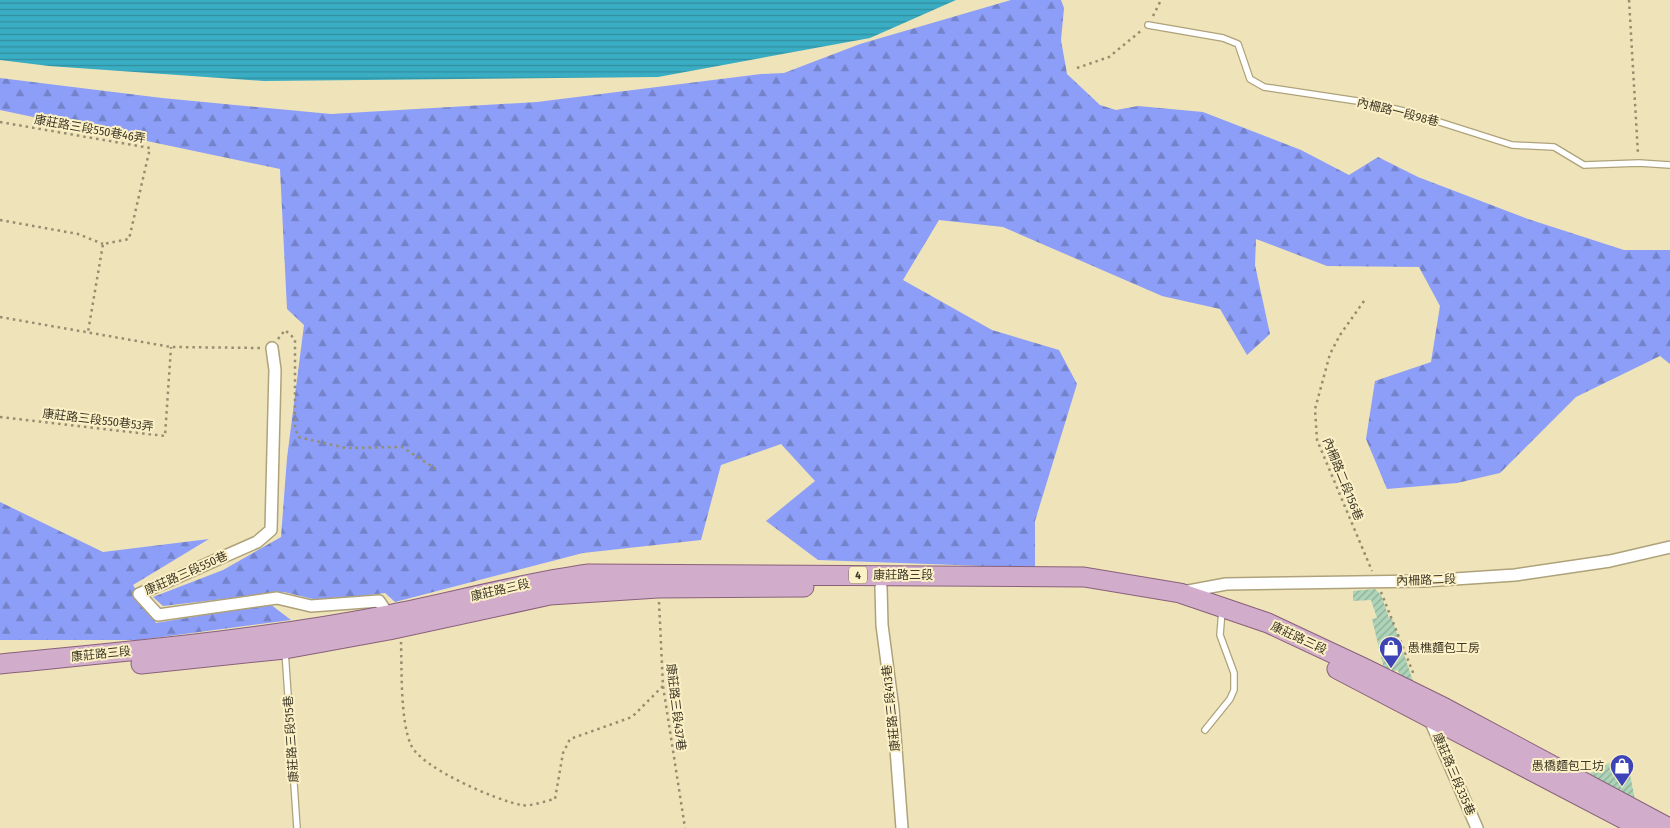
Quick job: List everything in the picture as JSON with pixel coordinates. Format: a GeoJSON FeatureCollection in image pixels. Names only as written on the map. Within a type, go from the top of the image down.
{"type":"FeatureCollection","features":[{"type":"Feature","properties":{"kind":"main road","name":"康莊路三段"},"geometry":{"type":"LineString","coordinates":[[0,677],[285,649],[548,579],[588,574],[1084,577],[1180,593],[1346,673],[1417,710],[1430,720],[1640,828]]}},
{"type":"Feature","properties":{"kind":"main road","name":"康莊路三段"},"geometry":{"type":"LineString","coordinates":[[0,664],[204,644],[394,621],[550,595],[658,588],[1055,587],[1099,589],[1268,623],[1423,696],[1669,828]]}},
{"type":"Feature","properties":{"kind":"street","name":"康莊路三段550巷"},"geometry":{"type":"LineString","coordinates":[[272,348],[274,370],[271,530],[257,542],[139,594],[158,615],[277,598],[311,606],[379,601],[394,621]]}},
{"type":"Feature","properties":{"kind":"street","name":"內柵路二段"},"geometry":{"type":"LineString","coordinates":[[1180,593],[1226,584],[1515,576],[1610,561],[1670,547]]}},
{"type":"Feature","properties":{"kind":"street","name":"康莊路三段413巷"},"geometry":{"type":"LineString","coordinates":[[881,587],[882,626],[893,709],[902,828]]}},
{"type":"Feature","properties":{"kind":"street","name":"康莊路三段335巷"},"geometry":{"type":"LineString","coordinates":[[1430,720],[1477,828]]}},
{"type":"Feature","properties":{"kind":"lane","name":"內柵路一段98巷"},"geometry":{"type":"LineString","coordinates":[[1148,25],[1223,38],[1238,44],[1250,79],[1264,87],[1364,102],[1408,112],[1512,145],[1554,147],[1584,165],[1639,163],[1670,165]]}},
{"type":"Feature","properties":{"kind":"lane"},"geometry":{"type":"LineString","coordinates":[[1205,730],[1230,699],[1234,690],[1234,673],[1220,635],[1222,613]]}},
{"type":"Feature","properties":{"kind":"lane","name":"康莊路三段515巷"},"geometry":{"type":"LineString","coordinates":[[285,649],[297,828]]}},
{"type":"Feature","properties":{"kind":"path"},"geometry":{"type":"LineString","coordinates":[[1077,68],[1109,57],[1148,25],[1161,0]]}},
{"type":"Feature","properties":{"kind":"path"},"geometry":{"type":"LineString","coordinates":[[1629,0],[1639,163]]}},
{"type":"Feature","properties":{"kind":"path","name":"康莊路三段550巷46弄"},"geometry":{"type":"LineString","coordinates":[[0,122],[150,148],[129,239],[103,244]]}},
{"type":"Feature","properties":{"kind":"path"},"geometry":{"type":"LineString","coordinates":[[0,220],[78,234],[103,244],[88,332],[0,317]]}},
{"type":"Feature","properties":{"kind":"path","name":"內柵路二段156巷"},"geometry":{"type":"LineString","coordinates":[[1364,301],[1340,335],[1330,354],[1314,409],[1317,440],[1423,696]]}},
{"type":"Feature","properties":{"kind":"path","name":"康莊路三段550巷53弄"},"geometry":{"type":"LineString","coordinates":[[0,417],[165,436],[172,347]]}},
{"type":"Feature","properties":{"kind":"path","name":"康莊路三段437巷"},"geometry":{"type":"LineString","coordinates":[[658,588],[663,686],[685,828]]}},
{"type":"Feature","properties":{"kind":"path"},"geometry":{"type":"LineString","coordinates":[[394,621],[406,724],[412,746],[420,756],[457,781],[522,806],[554,799],[563,753],[570,739],[632,717],[663,686]]}},
{"type":"Feature","properties":{"kind":"green space"},"geometry":{"type":"Polygon","coordinates":[[[1011,0],[1061,0],[1064,8],[1061,40],[1067,74],[1100,105],[1116,110],[1138,106],[1203,112],[1301,150],[1349,175],[1378,157],[1418,177],[1528,219],[1624,250],[1670,250],[1670,364],[1660,356],[1576,397],[1500,473],[1457,483],[1387,489],[1366,439],[1375,381],[1431,362],[1440,306],[1419,267],[1327,266],[1256,239],[1255,265],[1270,334],[1247,355],[1220,309],[1162,296],[1003,227],[939,220],[903,280],[992,330],[1059,350],[1077,384],[1035,521],[1035,568],[818,560],[766,521],[815,481],[781,444],[721,465],[701,540],[583,553],[395,602],[385,593],[321,601],[284,592],[163,606],[153,597],[223,570],[281,537],[287,458],[304,325],[287,309],[280,169],[0,110],[0,78],[162,98],[331,114],[537,102],[761,74],[784,73],[860,44],[1011,0]]]}},
{"type":"Feature","properties":{"kind":"green space"},"geometry":{"type":"Polygon","coordinates":[[[0,502],[103,552],[209,539],[133,585],[156,623],[270,604],[291,620],[139,640],[0,640],[0,502]]]}},
{"type":"Feature","properties":{"kind":"shaded area"},"geometry":{"type":"Polygon","coordinates":[[[0,0],[956,0],[870,38],[658,77],[264,81],[49,66],[0,60],[0,0]]]}},
{"type":"Feature","properties":{"kind":"building"},"geometry":{"type":"Polygon","coordinates":[[[1375,589],[1381,595],[1389,618],[1392,619],[1413,681],[1403,684],[1398,670],[1385,673],[1372,619],[1377,618],[1371,600],[1353,601],[1353,591],[1375,589]]]}},
{"type":"Feature","properties":{"kind":"building","name":"愚橋麵包工坊"},"geometry":{"type":"Polygon","coordinates":[[[1626,754],[1635,800],[1589,774],[1626,754]]]}},
{"type":"Feature","properties":{"kind":"place","name":"愚樵麵包工房"},"geometry":{"type":"Point","coordinates":[1391,669]}},
{"type":"Feature","properties":{"kind":"place","name":"愚橋麵包工坊"},"geometry":{"type":"Point","coordinates":[1622,787]}}]}
